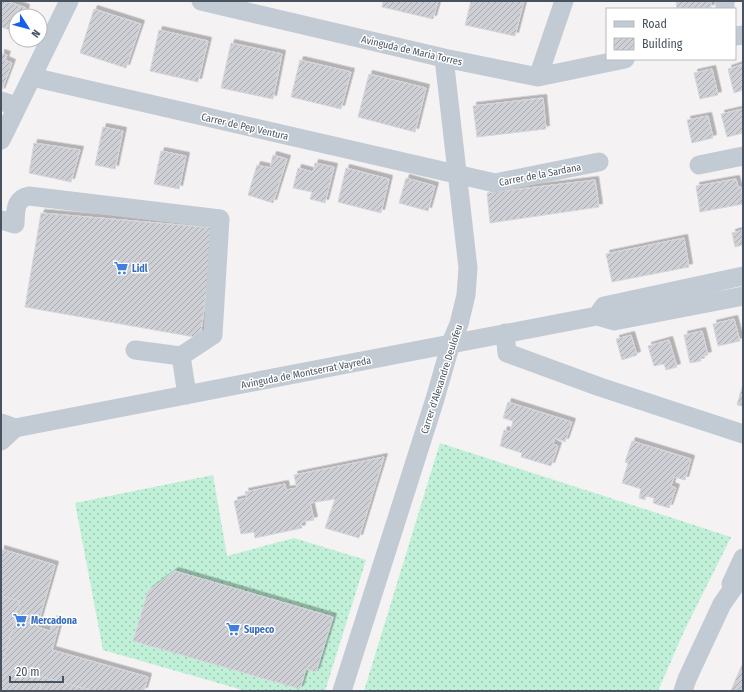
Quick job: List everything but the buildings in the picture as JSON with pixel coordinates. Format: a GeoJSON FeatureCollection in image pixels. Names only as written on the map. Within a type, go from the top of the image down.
{"type":"FeatureCollection","features":[{"type":"Feature","properties":{"kind":"street"},"geometry":{"type":"LineString","coordinates":[[1,140],[9,103],[32,77],[69,1]]}},
{"type":"Feature","properties":{"kind":"street","name":"Avinguda de Maria Torres"},"geometry":{"type":"LineString","coordinates":[[201,1],[444,58],[538,77],[620,60]]}},
{"type":"Feature","properties":{"kind":"street"},"geometry":{"type":"LineString","coordinates":[[538,77],[564,1]]}},
{"type":"Feature","properties":{"kind":"street","name":"Carrer d'Alexandre Deulofeu"},"geometry":{"type":"LineString","coordinates":[[342,691],[435,399],[466,295],[468,268],[444,58]]}},
{"type":"Feature","properties":{"kind":"street","name":"Carrer de Pep Ventura"},"geometry":{"type":"LineString","coordinates":[[32,77],[429,167],[458,175]]}},
{"type":"Feature","properties":{"kind":"street"},"geometry":{"type":"LineString","coordinates":[[700,165],[743,156]]}},
{"type":"Feature","properties":{"kind":"street","name":"Carrer de la Sardana"},"geometry":{"type":"LineString","coordinates":[[458,175],[495,182],[599,162]]}},
{"type":"Feature","properties":{"kind":"street"},"geometry":{"type":"LineString","coordinates":[[8,222],[17,203],[23,197],[29,196],[220,219],[213,335],[181,356],[135,350]]}},
{"type":"Feature","properties":{"kind":"street","name":"Avinguda de Montserrat Vayreda"},"geometry":{"type":"LineString","coordinates":[[597,316],[604,306],[743,276]]}},
{"type":"Feature","properties":{"kind":"street","name":"Avinguda de Montserrat Vayreda"},"geometry":{"type":"LineString","coordinates":[[1,441],[8,425],[187,395],[597,316],[614,321],[743,296]]}},
{"type":"Feature","properties":{"kind":"street"},"geometry":{"type":"LineString","coordinates":[[505,333],[507,354],[600,387],[743,434]]}},
{"type":"Feature","properties":{"kind":"street"},"geometry":{"type":"LineString","coordinates":[[181,356],[187,395]]}},
{"type":"Feature","properties":{"kind":"street"},"geometry":{"type":"LineString","coordinates":[[683,691],[687,679],[743,558]]}},
{"type":"Feature","properties":{"kind":"street"},"geometry":{"type":"LineString","coordinates":[[722,604],[743,574]]}},
{"type":"Feature","properties":{"kind":"green space"},"geometry":{"type":"Polygon","coordinates":[[[440,443],[731,537],[685,629],[658,691],[364,691],[440,443]]]}},
{"type":"Feature","properties":{"kind":"green space"},"geometry":{"type":"Polygon","coordinates":[[[213,475],[227,556],[294,538],[366,560],[325,691],[246,691],[103,650],[75,503],[213,475]]]}},
{"type":"Feature","properties":{"kind":"place","name":"Lidl"},"geometry":{"type":"Point","coordinates":[121,268]}},
{"type":"Feature","properties":{"kind":"place","name":"Mercadona"},"geometry":{"type":"Point","coordinates":[20,620]}},
{"type":"Feature","properties":{"kind":"place","name":"Supeco"},"geometry":{"type":"Point","coordinates":[233,629]}}]}
